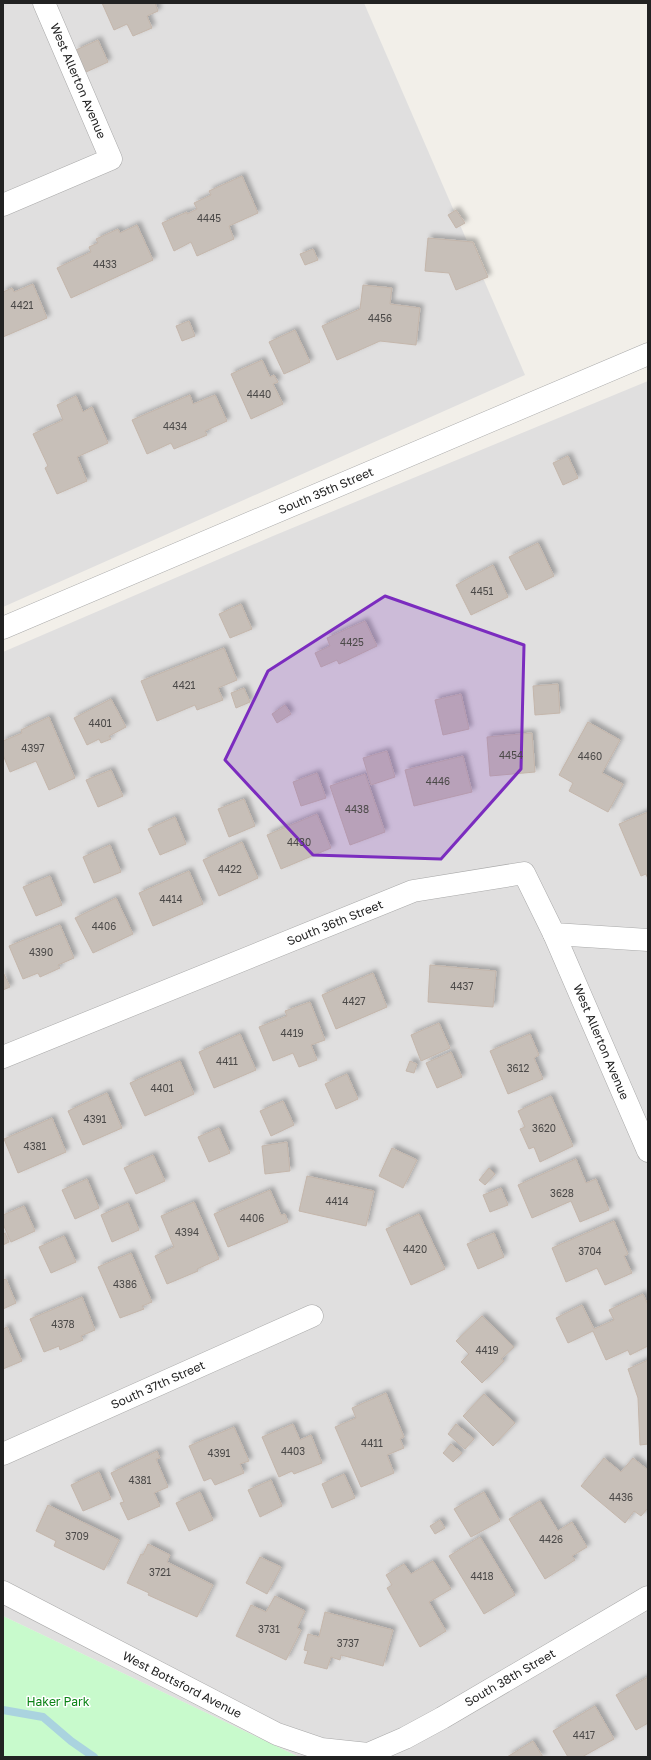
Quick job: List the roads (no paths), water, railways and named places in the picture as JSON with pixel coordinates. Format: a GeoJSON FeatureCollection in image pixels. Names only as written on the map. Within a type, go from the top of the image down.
{"type":"FeatureCollection","features":[{"type":"Feature","properties":{"kind":"street","name":"West Allerton Avenue"},"geometry":{"type":"LineString","coordinates":[[3,205],[111,159],[44,3]]}},
{"type":"Feature","properties":{"kind":"street","name":"South 35th Street"},"geometry":{"type":"LineString","coordinates":[[3,628],[648,354]]}},
{"type":"Feature","properties":{"kind":"street","name":"South 36th Street"},"geometry":{"type":"LineString","coordinates":[[3,1057],[413,891],[524,873],[554,934]]}},
{"type":"Feature","properties":{"kind":"street","name":"West Allerton Avenue"},"geometry":{"type":"LineString","coordinates":[[554,934],[648,1151]]}},
{"type":"Feature","properties":{"kind":"street"},"geometry":{"type":"LineString","coordinates":[[554,934],[648,940]]}},
{"type":"Feature","properties":{"kind":"street","name":"South 37th Street"},"geometry":{"type":"LineString","coordinates":[[3,1454],[312,1316]]}},
{"type":"Feature","properties":{"kind":"street","name":"West Bottsford Avenue"},"geometry":{"type":"LineString","coordinates":[[3,1592],[277,1734],[321,1749],[368,1754]]}},
{"type":"Feature","properties":{"kind":"street","name":"South 38th Street"},"geometry":{"type":"LineString","coordinates":[[368,1754],[405,1738],[442,1718],[648,1597]]}},
{"type":"Feature","properties":{"kind":"waterway"},"geometry":{"type":"LineString","coordinates":[[3,1710],[43,1717],[71,1741],[94,1757]]}},
{"type":"Feature","properties":{"kind":"park label","name":"Haker Park"},"geometry":{"type":"Point","coordinates":[58,1702]}}]}
